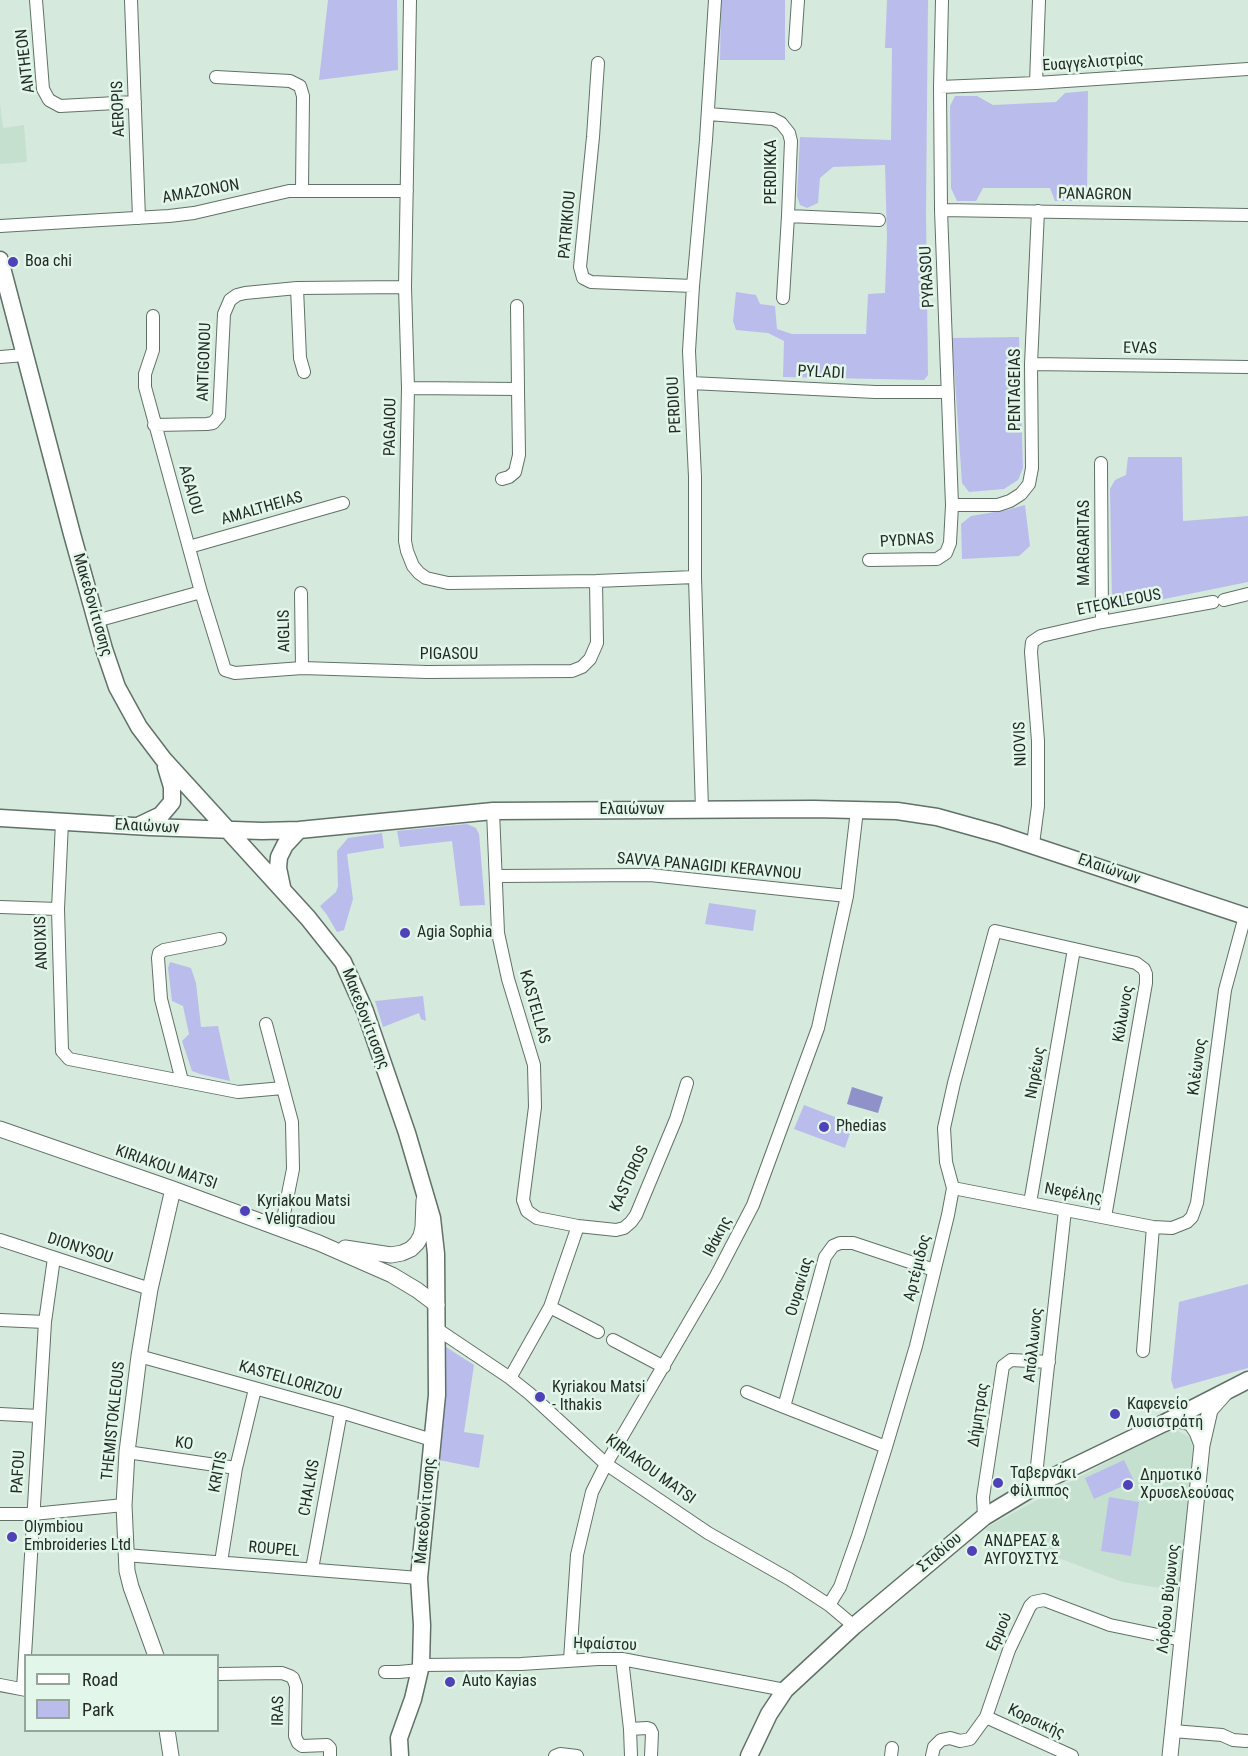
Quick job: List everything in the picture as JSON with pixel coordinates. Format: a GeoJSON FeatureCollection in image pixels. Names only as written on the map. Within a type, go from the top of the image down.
{"type":"FeatureCollection","features":[{"type":"Feature","properties":{"kind":"main road","name":"Μακεδονίτισσης"},"geometry":{"type":"LineString","coordinates":[[0,260],[66,513],[117,687],[139,727],[164,760],[283,890],[343,962],[360,997],[407,1133],[432,1218],[437,1305],[437,1395],[419,1578],[422,1625],[421,1667],[413,1699],[399,1738],[400,1756]]}},
{"type":"Feature","properties":{"kind":"main road"},"geometry":{"type":"LineString","coordinates":[[137,827],[160,815],[172,802],[172,787],[164,760]]}},
{"type":"Feature","properties":{"kind":"main road","name":"Ελαιώνων"},"geometry":{"type":"LineString","coordinates":[[0,818],[228,831],[299,830],[493,812],[857,810],[904,812],[937,817],[1033,844],[1246,916]]}},
{"type":"Feature","properties":{"kind":"main road"},"geometry":{"type":"LineString","coordinates":[[283,890],[278,868],[279,858],[285,845],[299,830]]}},
{"type":"Feature","properties":{"kind":"main road","name":"Σταδίου"},"geometry":{"type":"LineString","coordinates":[[749,1756],[769,1713],[785,1690],[854,1626],[984,1517],[1042,1482],[1248,1380]]}},
{"type":"Feature","properties":{"kind":"street","name":"ANTHEON"},"geometry":{"type":"LineString","coordinates":[[36,0],[43,89],[49,100],[60,106],[135,102]]}},
{"type":"Feature","properties":{"kind":"street","name":"AEROPIS"},"geometry":{"type":"LineString","coordinates":[[131,0],[139,218]]}},
{"type":"Feature","properties":{"kind":"street","name":"PAGAIOU"},"geometry":{"type":"LineString","coordinates":[[410,0],[405,287],[408,388],[405,541],[406,551],[413,566],[419,573],[448,583],[695,577]]}},
{"type":"Feature","properties":{"kind":"street","name":"PERDIOU"},"geometry":{"type":"LineString","coordinates":[[702,810],[695,577],[695,477],[689,351],[715,0]]}},
{"type":"Feature","properties":{"kind":"street"},"geometry":{"type":"LineString","coordinates":[[795,44],[798,0]]}},
{"type":"Feature","properties":{"kind":"street","name":"PYRASOU"},"geometry":{"type":"LineString","coordinates":[[942,0],[941,210],[952,505],[950,543],[946,553]]}},
{"type":"Feature","properties":{"kind":"street"},"geometry":{"type":"LineString","coordinates":[[1036,83],[1039,0]]}},
{"type":"Feature","properties":{"kind":"street","name":"PATRIKIOU"},"geometry":{"type":"LineString","coordinates":[[598,63],[580,267],[583,278],[591,282],[693,286]]}},
{"type":"Feature","properties":{"kind":"street","name":"Ευαγγελιστρίας"},"geometry":{"type":"LineString","coordinates":[[940,87],[1248,69]]}},
{"type":"Feature","properties":{"kind":"street"},"geometry":{"type":"LineString","coordinates":[[216,77],[290,81],[300,86],[303,96],[302,190]]}},
{"type":"Feature","properties":{"kind":"street","name":"PERDIKKA"},"geometry":{"type":"LineString","coordinates":[[708,114],[773,119],[787,130],[790,141],[783,298]]}},
{"type":"Feature","properties":{"kind":"street","name":"AMAZONON"},"geometry":{"type":"LineString","coordinates":[[0,226],[194,213],[289,191],[407,191]]}},
{"type":"Feature","properties":{"kind":"street","name":"PANAGRON"},"geometry":{"type":"LineString","coordinates":[[941,210],[1248,215]]}},
{"type":"Feature","properties":{"kind":"street","name":"PENTAGEIAS"},"geometry":{"type":"LineString","coordinates":[[952,505],[998,505],[1021,494],[1029,484],[1032,468],[1031,364],[1038,211]]}},
{"type":"Feature","properties":{"kind":"street"},"geometry":{"type":"LineString","coordinates":[[788,216],[879,220]]}},
{"type":"Feature","properties":{"kind":"street"},"geometry":{"type":"LineString","coordinates":[[304,372],[300,358],[297,288],[405,287]]}},
{"type":"Feature","properties":{"kind":"street","name":"ANTIGONOU"},"geometry":{"type":"LineString","coordinates":[[154,425],[213,423],[220,413],[224,314],[230,300],[245,293],[297,288]]}},
{"type":"Feature","properties":{"kind":"street"},"geometry":{"type":"LineString","coordinates":[[502,479],[515,472],[519,454],[517,306]]}},
{"type":"Feature","properties":{"kind":"street","name":"AGAIOU"},"geometry":{"type":"LineString","coordinates":[[153,316],[153,350],[144,381],[154,425],[225,670]]}},
{"type":"Feature","properties":{"kind":"street"},"geometry":{"type":"LineString","coordinates":[[0,357],[26,354]]}},
{"type":"Feature","properties":{"kind":"street","name":"EVAS"},"geometry":{"type":"LineString","coordinates":[[1031,364],[1248,367]]}},
{"type":"Feature","properties":{"kind":"street","name":"PYLADI"},"geometry":{"type":"LineString","coordinates":[[691,383],[875,392],[948,392]]}},
{"type":"Feature","properties":{"kind":"street"},"geometry":{"type":"LineString","coordinates":[[408,388],[518,389]]}},
{"type":"Feature","properties":{"kind":"street","name":"MARGARITAS"},"geometry":{"type":"LineString","coordinates":[[1101,463],[1102,622]]}},
{"type":"Feature","properties":{"kind":"street","name":"AMALTHEIAS"},"geometry":{"type":"LineString","coordinates":[[189,547],[343,503]]}},
{"type":"Feature","properties":{"kind":"street","name":"PYDNAS"},"geometry":{"type":"LineString","coordinates":[[869,560],[937,558],[946,553]]}},
{"type":"Feature","properties":{"kind":"street","name":"PIGASOU"},"geometry":{"type":"LineString","coordinates":[[225,670],[235,673],[302,668],[427,672],[572,671],[582,667],[590,659],[597,643],[596,580]]}},
{"type":"Feature","properties":{"kind":"street"},"geometry":{"type":"LineString","coordinates":[[96,621],[201,592]]}},
{"type":"Feature","properties":{"kind":"street","name":"AIGLIS"},"geometry":{"type":"LineString","coordinates":[[301,593],[302,668]]}},
{"type":"Feature","properties":{"kind":"street","name":"ETEOKLEOUS"},"geometry":{"type":"LineString","coordinates":[[1032,642],[1041,636],[1102,622],[1248,594]]}},
{"type":"Feature","properties":{"kind":"street","name":"NIOVIS"},"geometry":{"type":"LineString","coordinates":[[1032,642],[1038,741],[1038,806],[1033,844]]}},
{"type":"Feature","properties":{"kind":"street","name":"Ιθάκης"},"geometry":{"type":"LineString","coordinates":[[570,1660],[577,1555],[592,1492],[716,1276],[748,1214],[774,1150],[818,1028],[847,896],[857,810]]}},
{"type":"Feature","properties":{"kind":"street","name":"KASTELLAS"},"geometry":{"type":"LineString","coordinates":[[493,812],[498,933],[508,979],[534,1065],[535,1107],[523,1200],[527,1211]]}},
{"type":"Feature","properties":{"kind":"street","name":"ANOIXIS"},"geometry":{"type":"LineString","coordinates":[[62,822],[58,909],[62,1051],[69,1059],[182,1081]]}},
{"type":"Feature","properties":{"kind":"street","name":"SAVVA PANAGIDI KERAVNOU"},"geometry":{"type":"LineString","coordinates":[[496,876],[650,875],[847,896]]}},
{"type":"Feature","properties":{"kind":"street"},"geometry":{"type":"LineString","coordinates":[[0,907],[58,909]]}},
{"type":"Feature","properties":{"kind":"street","name":"Κλέωνος"},"geometry":{"type":"LineString","coordinates":[[1187,1222],[1192,1217],[1197,1203],[1225,990],[1246,916]]}},
{"type":"Feature","properties":{"kind":"street","name":"Κύλωνος"},"geometry":{"type":"LineString","coordinates":[[995,931],[1136,963],[1144,969],[1146,979],[1105,1217]]}},
{"type":"Feature","properties":{"kind":"street","name":"Αρτέμιδος"},"geometry":{"type":"LineString","coordinates":[[829,1605],[840,1587],[858,1536],[916,1346],[953,1188],[946,1162],[944,1128],[995,931]]}},
{"type":"Feature","properties":{"kind":"street"},"geometry":{"type":"LineString","coordinates":[[219,939],[159,953],[161,999],[182,1081],[238,1092],[283,1088]]}},
{"type":"Feature","properties":{"kind":"street","name":"Νηρέως"},"geometry":{"type":"LineString","coordinates":[[1030,1203],[1074,949]]}},
{"type":"Feature","properties":{"kind":"street"},"geometry":{"type":"LineString","coordinates":[[266,1024],[292,1122],[293,1169],[281,1229]]}},
{"type":"Feature","properties":{"kind":"street","name":"KASTOROS"},"geometry":{"type":"LineString","coordinates":[[527,1211],[537,1218],[578,1226],[616,1230],[624,1228],[636,1215],[676,1119],[687,1083]]}},
{"type":"Feature","properties":{"kind":"street","name":"KIRIAKOU MATSI"},"geometry":{"type":"LineString","coordinates":[[0,1129],[319,1243],[392,1275],[437,1305]]}},
{"type":"Feature","properties":{"kind":"street","name":"Νεφέλης"},"geometry":{"type":"LineString","coordinates":[[953,1188],[1153,1227],[1172,1228],[1187,1222]]}},
{"type":"Feature","properties":{"kind":"street","name":"THEMISTOKLEOUS"},"geometry":{"type":"LineString","coordinates":[[155,1654],[131,1587],[125,1555],[124,1505],[127,1452],[139,1356],[150,1289],[173,1189]]}},
{"type":"Feature","properties":{"kind":"street","name":"KIRIAKOU MATSI"},"geometry":{"type":"LineString","coordinates":[[319,1243],[378,1254],[402,1253],[417,1243],[421,1236],[424,1217],[423,1190]]}},
{"type":"Feature","properties":{"kind":"street","name":"Απόλλωνος"},"geometry":{"type":"LineString","coordinates":[[1042,1482],[1037,1466],[1065,1210]]}},
{"type":"Feature","properties":{"kind":"street"},"geometry":{"type":"LineString","coordinates":[[510,1378],[550,1307],[578,1226]]}},
{"type":"Feature","properties":{"kind":"street"},"geometry":{"type":"LineString","coordinates":[[1143,1351],[1153,1227]]}},
{"type":"Feature","properties":{"kind":"street","name":"DIONYSOU"},"geometry":{"type":"LineString","coordinates":[[0,1240],[150,1289]]}},
{"type":"Feature","properties":{"kind":"street","name":"Ουρανίας"},"geometry":{"type":"LineString","coordinates":[[784,1407],[825,1257],[834,1246],[840,1243],[853,1243],[934,1270]]}},
{"type":"Feature","properties":{"kind":"street","name":"PAFOU"},"geometry":{"type":"LineString","coordinates":[[26,1654],[45,1322],[54,1258]]}},
{"type":"Feature","properties":{"kind":"street"},"geometry":{"type":"LineString","coordinates":[[550,1307],[598,1332]]}},
{"type":"Feature","properties":{"kind":"street"},"geometry":{"type":"LineString","coordinates":[[0,1320],[45,1322]]}},
{"type":"Feature","properties":{"kind":"street","name":"KIRIAKOU MATSI"},"geometry":{"type":"LineString","coordinates":[[436,1329],[510,1378],[606,1464],[708,1533],[789,1579],[829,1605],[854,1626]]}},
{"type":"Feature","properties":{"kind":"street"},"geometry":{"type":"LineString","coordinates":[[613,1340],[664,1367]]}},
{"type":"Feature","properties":{"kind":"street","name":"KASTELLORIZOU"},"geometry":{"type":"LineString","coordinates":[[139,1356],[432,1440]]}},
{"type":"Feature","properties":{"kind":"street","name":"Δήμητρας"},"geometry":{"type":"LineString","coordinates":[[984,1517],[983,1497],[1003,1366],[1011,1360],[1049,1362]]}},
{"type":"Feature","properties":{"kind":"street","name":"KRITIS"},"geometry":{"type":"LineString","coordinates":[[221,1562],[236,1468],[255,1389]]}},
{"type":"Feature","properties":{"kind":"street","name":"Λόρδου Βύρωνος"},"geometry":{"type":"LineString","coordinates":[[1170,1756],[1202,1445],[1210,1410],[1229,1390]]}},
{"type":"Feature","properties":{"kind":"street"},"geometry":{"type":"LineString","coordinates":[[747,1392],[886,1447]]}},
{"type":"Feature","properties":{"kind":"street","name":"CHALKIS"},"geometry":{"type":"LineString","coordinates":[[312,1569],[340,1412]]}},
{"type":"Feature","properties":{"kind":"street"},"geometry":{"type":"LineString","coordinates":[[0,1414],[39,1416]]}},
{"type":"Feature","properties":{"kind":"street"},"geometry":{"type":"LineString","coordinates":[[1164,1423],[1179,1420],[1191,1423],[1195,1426],[1202,1445]]}},
{"type":"Feature","properties":{"kind":"street","name":"KO"},"geometry":{"type":"LineString","coordinates":[[127,1452],[236,1468]]}},
{"type":"Feature","properties":{"kind":"street"},"geometry":{"type":"LineString","coordinates":[[0,1514],[33,1514],[124,1505]]}},
{"type":"Feature","properties":{"kind":"street","name":"ROUPEL"},"geometry":{"type":"LineString","coordinates":[[125,1555],[419,1578]]}},
{"type":"Feature","properties":{"kind":"street","name":"Ερμού"},"geometry":{"type":"LineString","coordinates":[[932,1756],[934,1747],[941,1740],[950,1738],[960,1741],[970,1738],[986,1717],[1010,1650],[1030,1605],[1034,1602],[1044,1600],[1110,1625],[1182,1640]]}},
{"type":"Feature","properties":{"kind":"street"},"geometry":{"type":"LineString","coordinates":[[622,1659],[631,1756]]}},
{"type":"Feature","properties":{"kind":"street","name":"Ηφαίστου"},"geometry":{"type":"LineString","coordinates":[[385,1672],[399,1672],[421,1667],[622,1659],[785,1690]]}},
{"type":"Feature","properties":{"kind":"street","name":"IRAS"},"geometry":{"type":"LineString","coordinates":[[219,1674],[282,1673],[293,1678],[296,1686],[295,1736],[298,1743],[302,1746],[327,1745],[330,1748],[330,1756]]}},
{"type":"Feature","properties":{"kind":"street"},"geometry":{"type":"LineString","coordinates":[[0,1685],[24,1689]]}},
{"type":"Feature","properties":{"kind":"street","name":"Κορσικής"},"geometry":{"type":"LineString","coordinates":[[986,1717],[1072,1756]]}},
{"type":"Feature","properties":{"kind":"street"},"geometry":{"type":"LineString","coordinates":[[630,1728],[647,1728],[652,1731],[651,1756]]}},
{"type":"Feature","properties":{"kind":"street"},"geometry":{"type":"LineString","coordinates":[[1173,1731],[1222,1735],[1233,1740],[1246,1741]]}},
{"type":"Feature","properties":{"kind":"street"},"geometry":{"type":"LineString","coordinates":[[167,1732],[171,1756]]}},
{"type":"Feature","properties":{"kind":"street"},"geometry":{"type":"LineString","coordinates":[[555,1756],[560,1754],[577,1756]]}},
{"type":"Feature","properties":{"kind":"shaded area"},"geometry":{"type":"Polygon","coordinates":[[[0,104],[3,128],[24,125],[27,162],[0,164],[0,104]]]}},
{"type":"Feature","properties":{"kind":"shaded area"},"geometry":{"type":"Polygon","coordinates":[[[852,1087],[883,1097],[878,1113],[847,1104],[852,1087]]]}},
{"type":"Feature","properties":{"kind":"shaded area","name":"Δημοτικό Χρυσελεούσας"},"geometry":{"type":"Polygon","coordinates":[[[1171,1427],[1196,1441],[1179,1591],[1123,1582],[984,1529],[1171,1427]]]}},
{"type":"Feature","properties":{"kind":"green space"},"geometry":{"type":"Polygon","coordinates":[[[328,0],[397,0],[398,70],[319,80],[328,0]]]}},
{"type":"Feature","properties":{"kind":"green space"},"geometry":{"type":"Polygon","coordinates":[[[721,0],[785,0],[785,60],[720,60],[721,0]]]}},
{"type":"Feature","properties":{"kind":"green space"},"geometry":{"type":"Polygon","coordinates":[[[887,0],[928,0],[926,213],[928,375],[924,380],[783,377],[784,341],[768,333],[736,330],[733,321],[736,292],[756,295],[760,304],[775,306],[777,329],[792,334],[866,334],[868,294],[885,293],[887,238],[885,165],[833,167],[820,178],[818,203],[807,208],[800,205],[797,196],[800,137],[891,140],[892,48],[885,48],[887,0]]]}},
{"type":"Feature","properties":{"kind":"green space"},"geometry":{"type":"Polygon","coordinates":[[[1088,91],[1087,201],[1055,201],[1050,188],[983,188],[976,201],[957,201],[951,188],[950,106],[955,96],[977,96],[993,105],[1056,102],[1065,93],[1088,91]]]}},
{"type":"Feature","properties":{"kind":"green space"},"geometry":{"type":"Polygon","coordinates":[[[1019,337],[1023,468],[1018,480],[1004,489],[969,492],[962,483],[952,338],[1019,337]]]}},
{"type":"Feature","properties":{"kind":"green space"},"geometry":{"type":"Polygon","coordinates":[[[1128,457],[1182,457],[1183,521],[1248,516],[1248,582],[1125,607],[1112,603],[1110,489],[1115,480],[1126,475],[1128,457]]]}},
{"type":"Feature","properties":{"kind":"green space"},"geometry":{"type":"Polygon","coordinates":[[[1025,505],[1030,546],[1019,556],[962,559],[961,524],[971,516],[1025,505]]]}},
{"type":"Feature","properties":{"kind":"green space"},"geometry":{"type":"Polygon","coordinates":[[[467,824],[476,828],[479,834],[485,905],[460,906],[452,841],[400,847],[397,831],[467,824]]]}},
{"type":"Feature","properties":{"kind":"green space"},"geometry":{"type":"Polygon","coordinates":[[[382,833],[384,848],[347,854],[353,899],[344,930],[337,932],[320,906],[336,892],[338,886],[337,851],[348,838],[382,833]]]}},
{"type":"Feature","properties":{"kind":"green space"},"geometry":{"type":"Polygon","coordinates":[[[709,903],[756,910],[753,931],[705,924],[709,903]]]}},
{"type":"Feature","properties":{"kind":"green space"},"geometry":{"type":"Polygon","coordinates":[[[170,962],[191,968],[196,983],[201,1027],[218,1026],[230,1081],[192,1071],[182,1041],[189,1034],[183,1006],[172,1001],[168,968],[170,962]]]}},
{"type":"Feature","properties":{"kind":"green space"},"geometry":{"type":"Polygon","coordinates":[[[423,996],[426,1021],[421,1019],[419,1013],[383,1027],[375,1001],[423,996]]]}},
{"type":"Feature","properties":{"kind":"green space","name":"Phedias"},"geometry":{"type":"Polygon","coordinates":[[[804,1105],[853,1124],[845,1148],[794,1129],[804,1105]]]}},
{"type":"Feature","properties":{"kind":"green space"},"geometry":{"type":"Polygon","coordinates":[[[1248,1284],[1248,1368],[1174,1389],[1171,1380],[1179,1302],[1248,1284]]]}},
{"type":"Feature","properties":{"kind":"green space"},"geometry":{"type":"Polygon","coordinates":[[[446,1347],[474,1365],[464,1432],[484,1435],[479,1468],[439,1460],[445,1396],[446,1347]]]}},
{"type":"Feature","properties":{"kind":"green space"},"geometry":{"type":"Polygon","coordinates":[[[1124,1460],[1134,1481],[1094,1499],[1085,1478],[1124,1460]]]}},
{"type":"Feature","properties":{"kind":"green space"},"geometry":{"type":"Polygon","coordinates":[[[1109,1497],[1139,1502],[1131,1556],[1101,1551],[1109,1497]]]}},
{"type":"Feature","properties":{"kind":"place","name":"Boa chi"},"geometry":{"type":"Point","coordinates":[13,262]}},
{"type":"Feature","properties":{"kind":"place","name":"Agia Sophia"},"geometry":{"type":"Point","coordinates":[405,933]}},
{"type":"Feature","properties":{"kind":"place","name":"Phedias"},"geometry":{"type":"Point","coordinates":[824,1127]}},
{"type":"Feature","properties":{"kind":"place","name":"Kyriakou Matsi - Veligradiou"},"geometry":{"type":"Point","coordinates":[245,1211]}},
{"type":"Feature","properties":{"kind":"place","name":"Kyriakou Matsi - Ithakis"},"geometry":{"type":"Point","coordinates":[540,1397]}},
{"type":"Feature","properties":{"kind":"place","name":"Καφενείο Λυσιστράτη"},"geometry":{"type":"Point","coordinates":[1115,1414]}},
{"type":"Feature","properties":{"kind":"place","name":"Ταβερνάκι Φίλιππος"},"geometry":{"type":"Point","coordinates":[998,1483]}},
{"type":"Feature","properties":{"kind":"place","name":"Δημοτικό Χρυσελεούσας"},"geometry":{"type":"Point","coordinates":[1128,1485]}},
{"type":"Feature","properties":{"kind":"place","name":"Olymbiou Embroideries Ltd"},"geometry":{"type":"Point","coordinates":[12,1537]}},
{"type":"Feature","properties":{"kind":"place","name":"ΑΝΔΡΕΑΣ & ΑΥΓΟΥΣΤΥΣ"},"geometry":{"type":"Point","coordinates":[972,1551]}},
{"type":"Feature","properties":{"kind":"place","name":"Auto Kayias"},"geometry":{"type":"Point","coordinates":[450,1682]}}]}
